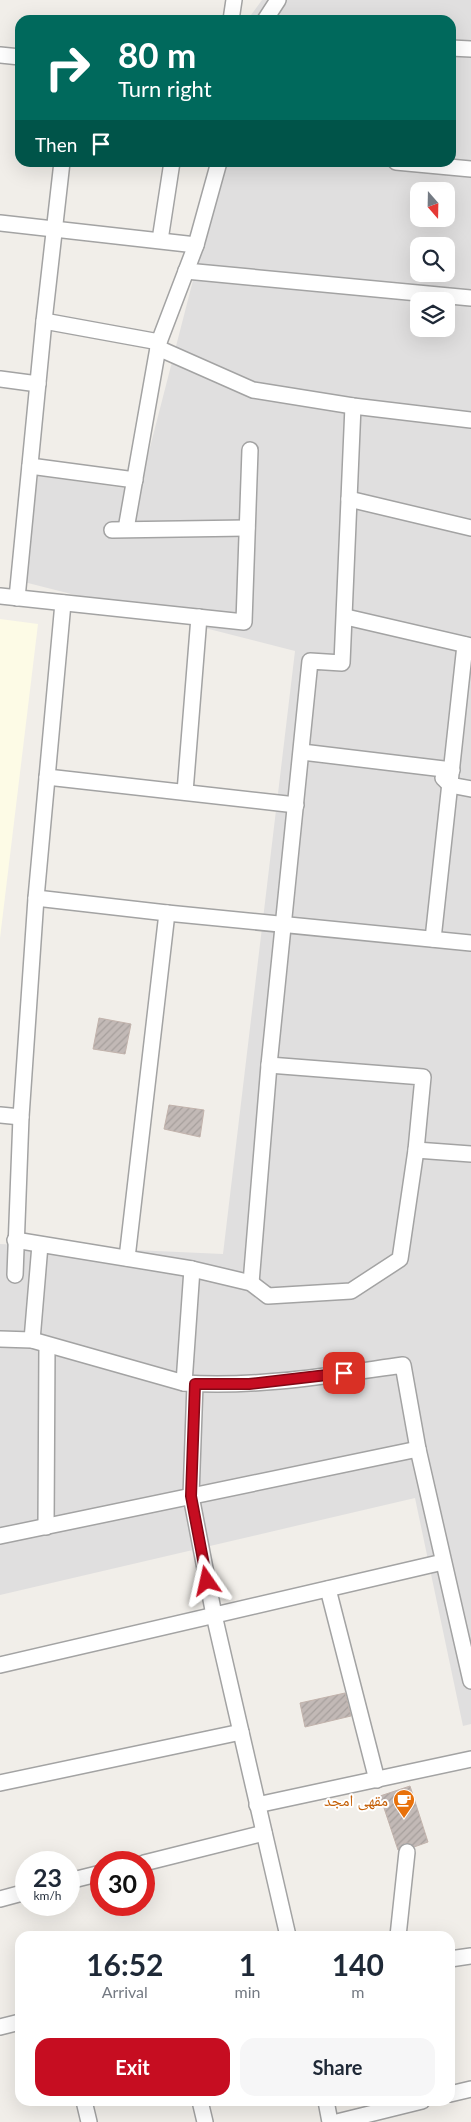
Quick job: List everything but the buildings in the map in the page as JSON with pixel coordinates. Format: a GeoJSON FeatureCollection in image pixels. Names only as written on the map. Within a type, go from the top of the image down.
{"type":"FeatureCollection","features":[{"type":"Feature","properties":{"kind":"street"},"geometry":{"type":"LineString","coordinates":[[232,15],[234,0]]}},
{"type":"Feature","properties":{"kind":"street"},"geometry":{"type":"LineString","coordinates":[[268,15],[278,0]]}},
{"type":"Feature","properties":{"kind":"street"},"geometry":{"type":"LineString","coordinates":[[456,48],[471,49]]}},
{"type":"Feature","properties":{"kind":"street"},"geometry":{"type":"LineString","coordinates":[[0,55],[15,56]]}},
{"type":"Feature","properties":{"kind":"street"},"geometry":{"type":"LineString","coordinates":[[17,598],[61,167]]}},
{"type":"Feature","properties":{"kind":"street"},"geometry":{"type":"LineString","coordinates":[[160,240],[171,167]]}},
{"type":"Feature","properties":{"kind":"street"},"geometry":{"type":"LineString","coordinates":[[218,167],[196,245],[158,345],[135,480],[119,530],[247,528]]}},
{"type":"Feature","properties":{"kind":"street"},"geometry":{"type":"LineString","coordinates":[[450,167],[471,169]]}},
{"type":"Feature","properties":{"kind":"street"},"geometry":{"type":"LineString","coordinates":[[0,223],[196,245]]}},
{"type":"Feature","properties":{"kind":"street"},"geometry":{"type":"LineString","coordinates":[[186,271],[471,298]]}},
{"type":"Feature","properties":{"kind":"street"},"geometry":{"type":"LineString","coordinates":[[44,322],[158,345],[253,390],[353,406],[471,420]]}},
{"type":"Feature","properties":{"kind":"street"},"geometry":{"type":"LineString","coordinates":[[0,379],[38,384]]}},
{"type":"Feature","properties":{"kind":"street"},"geometry":{"type":"LineString","coordinates":[[251,1283],[268,1065],[310,661],[342,662],[346,617],[353,406]]}},
{"type":"Feature","properties":{"kind":"street"},"geometry":{"type":"LineString","coordinates":[[0,596],[244,622],[250,450]]}},
{"type":"Feature","properties":{"kind":"street"},"geometry":{"type":"LineString","coordinates":[[30,466],[135,480]]}},
{"type":"Feature","properties":{"kind":"street"},"geometry":{"type":"LineString","coordinates":[[349,499],[471,528]]}},
{"type":"Feature","properties":{"kind":"street"},"geometry":{"type":"LineString","coordinates":[[37,1278],[8,1275],[15,1240],[21,1116],[36,898],[63,603]]}},
{"type":"Feature","properties":{"kind":"street"},"geometry":{"type":"LineString","coordinates":[[185,792],[199,617]]}},
{"type":"Feature","properties":{"kind":"street"},"geometry":{"type":"LineString","coordinates":[[346,617],[468,646],[451,778],[434,939]]}},
{"type":"Feature","properties":{"kind":"street"},"geometry":{"type":"LineString","coordinates":[[302,752],[433,768],[471,789]]}},
{"type":"Feature","properties":{"kind":"street"},"geometry":{"type":"LineString","coordinates":[[47,777],[296,805]]}},
{"type":"Feature","properties":{"kind":"street"},"geometry":{"type":"LineString","coordinates":[[36,898],[471,943]]}},
{"type":"Feature","properties":{"kind":"street"},"geometry":{"type":"LineString","coordinates":[[127,1258],[167,913]]}},
{"type":"Feature","properties":{"kind":"street"},"geometry":{"type":"LineString","coordinates":[[15,1240],[192,1269],[251,1283],[268,1296],[352,1291],[400,1259],[416,1150],[423,1078],[268,1065]]}},
{"type":"Feature","properties":{"kind":"street"},"geometry":{"type":"LineString","coordinates":[[0,1115],[21,1116]]}},
{"type":"Feature","properties":{"kind":"street"},"geometry":{"type":"LineString","coordinates":[[416,1150],[471,1154]]}},
{"type":"Feature","properties":{"kind":"street"},"geometry":{"type":"LineString","coordinates":[[32,1340],[40,1245]]}},
{"type":"Feature","properties":{"kind":"street"},"geometry":{"type":"LineString","coordinates":[[192,1269],[191,1496],[214,1615],[287,1931]]}},
{"type":"Feature","properties":{"kind":"street"},"geometry":{"type":"LineString","coordinates":[[0,1339],[32,1340],[190,1384],[249,1384],[403,1366],[418,1449],[471,1681]]}},
{"type":"Feature","properties":{"kind":"street"},"geometry":{"type":"LineString","coordinates":[[46,1527],[47,1345]]}},
{"type":"Feature","properties":{"kind":"street"},"geometry":{"type":"LineString","coordinates":[[0,1536],[418,1449]]}},
{"type":"Feature","properties":{"kind":"street"},"geometry":{"type":"LineString","coordinates":[[0,1665],[443,1562]]}},
{"type":"Feature","properties":{"kind":"street"},"geometry":{"type":"LineString","coordinates":[[328,1589],[377,1780]]}},
{"type":"Feature","properties":{"kind":"street"},"geometry":{"type":"LineString","coordinates":[[0,1783],[241,1732]]}},
{"type":"Feature","properties":{"kind":"street"},"geometry":{"type":"LineString","coordinates":[[258,1805],[471,1759]]}},
{"type":"Feature","properties":{"kind":"street"},"geometry":{"type":"LineString","coordinates":[[155,1860],[264,1833]]}},
{"type":"Feature","properties":{"kind":"street"},"geometry":{"type":"LineString","coordinates":[[399,1931],[407,1852]]}},
{"type":"Feature","properties":{"kind":"street"},"geometry":{"type":"LineString","coordinates":[[0,1898],[15,1895]]}},
{"type":"Feature","properties":{"kind":"street"},"geometry":{"type":"LineString","coordinates":[[455,1958],[471,1956]]}},
{"type":"Feature","properties":{"kind":"street"},"geometry":{"type":"LineString","coordinates":[[0,2027],[15,2023]]}},
{"type":"Feature","properties":{"kind":"street"},"geometry":{"type":"LineString","coordinates":[[455,2093],[471,2089]]}},
{"type":"Feature","properties":{"kind":"street"},"geometry":{"type":"LineString","coordinates":[[85,2106],[89,2122]]}},
{"type":"Feature","properties":{"kind":"street"},"geometry":{"type":"LineString","coordinates":[[201,2106],[205,2122]]}},
{"type":"Feature","properties":{"kind":"street"},"geometry":{"type":"LineString","coordinates":[[327,2106],[330,2122]]}},
{"type":"Feature","properties":{"kind":"street"},"geometry":{"type":"LineString","coordinates":[[337,2122],[402,2106]]}},
{"type":"Feature","properties":{"kind":"shaded area"},"geometry":{"type":"Polygon","coordinates":[[[262,0],[471,0],[471,1724],[463,1726],[415,1498],[0,1595],[0,1244],[223,1254],[295,651],[24,582],[38,476],[139,490],[220,167],[456,167],[456,15],[251,15],[262,0]]]}},
{"type":"Feature","properties":{"kind":"shaded area"},"geometry":{"type":"Polygon","coordinates":[[[0,619],[38,624],[0,938],[0,619]]]}},
{"type":"Feature","properties":{"kind":"place","name":"مقهى امجد"},"geometry":{"type":"Point","coordinates":[404,1819]}},
{"type":"Feature","properties":{"kind":"route"},"geometry":{"type":"LineString","coordinates":[[207,1581],[191,1496],[195,1384],[249,1384],[344,1373]]}}]}
